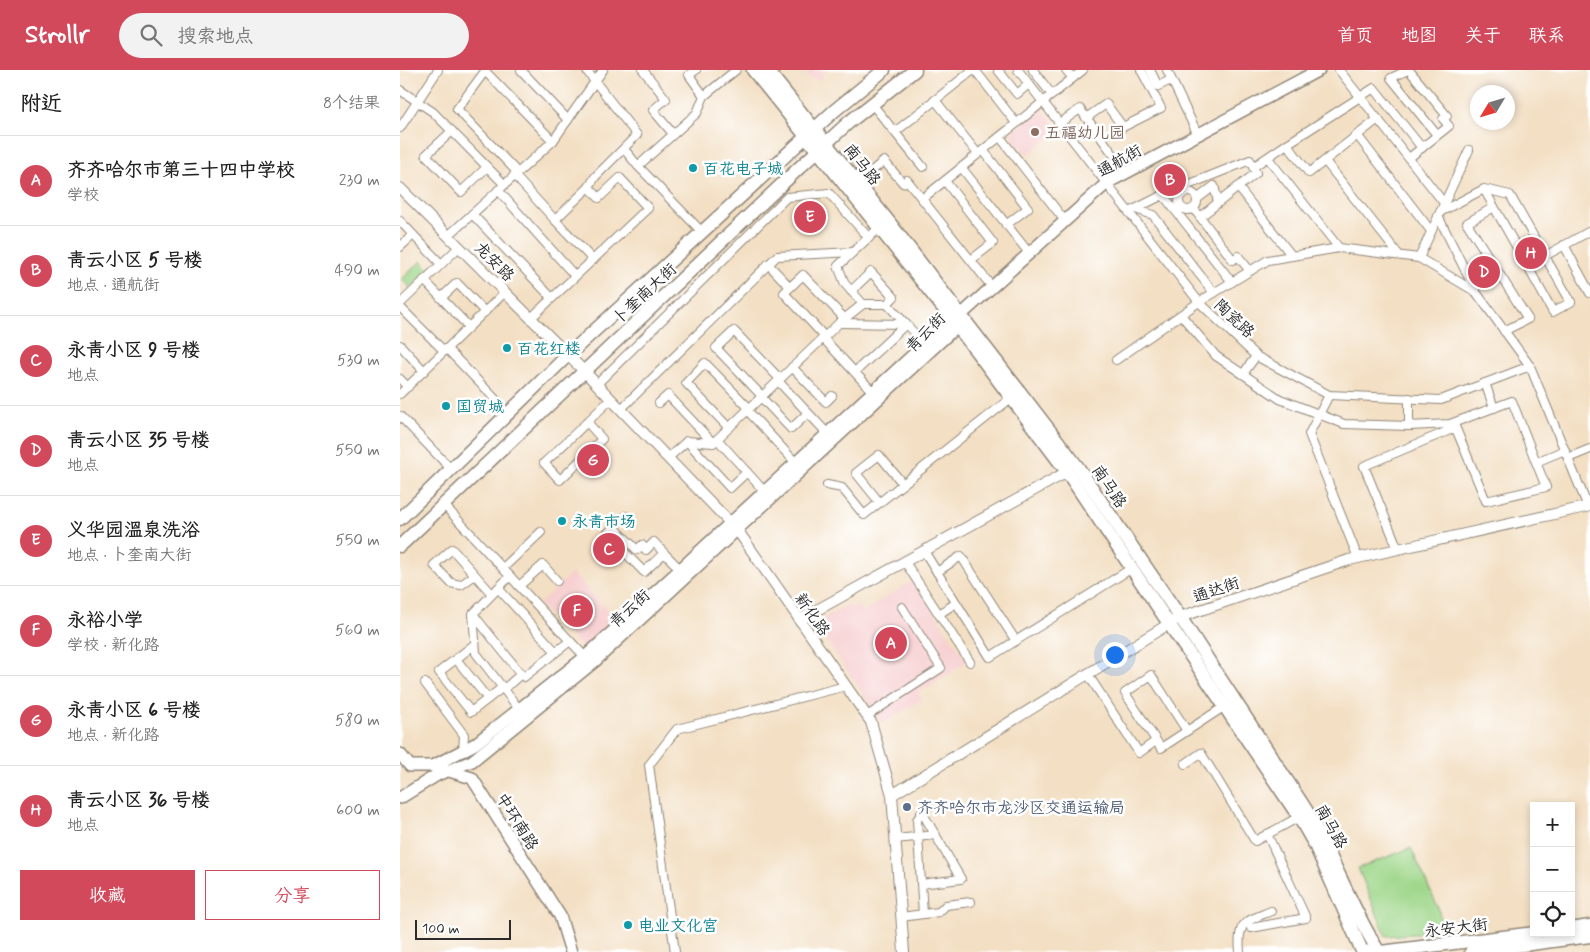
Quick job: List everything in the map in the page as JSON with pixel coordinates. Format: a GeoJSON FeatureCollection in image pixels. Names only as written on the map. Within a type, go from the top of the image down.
{"type":"FeatureCollection","features":[{"type":"Feature","properties":{"kind":"main road","name":"南马路"},"geometry":{"type":"LineString","coordinates":[[753,70],[810,133],[956,320],[1011,398],[1067,472],[1132,568],[1174,620],[1323,840],[1366,931],[1379,952]]}},
{"type":"Feature","properties":{"kind":"main road","name":"南马路"},"geometry":{"type":"LineString","coordinates":[[767,70],[810,133]]}},
{"type":"Feature","properties":{"kind":"main road","name":"卜奎南大街"},"geometry":{"type":"LineString","coordinates":[[400,519],[568,355],[810,133],[884,70]]}},
{"type":"Feature","properties":{"kind":"main road","name":"卜奎南大街"},"geometry":{"type":"LineString","coordinates":[[400,546],[822,148],[872,104],[915,70]]}},
{"type":"Feature","properties":{"kind":"main road","name":"通航街"},"geometry":{"type":"LineString","coordinates":[[956,320],[1107,183],[1319,70]]}},
{"type":"Feature","properties":{"kind":"main road","name":"南马路"},"geometry":{"type":"LineString","coordinates":[[822,148],[880,228],[1077,466],[1174,620],[1225,706],[1315,845],[1360,952]]}},
{"type":"Feature","properties":{"kind":"main road","name":"青云街"},"geometry":{"type":"LineString","coordinates":[[433,766],[463,752],[585,657],[681,570],[734,527],[765,492],[924,344],[956,320]]}},
{"type":"Feature","properties":{"kind":"main road","name":"青云街"},"geometry":{"type":"LineString","coordinates":[[400,798],[437,775],[472,761],[595,661],[734,527],[956,320]]}},
{"type":"Feature","properties":{"kind":"main road","name":"中环南路"},"geometry":{"type":"LineString","coordinates":[[463,752],[472,761],[566,913],[578,952]]}},
{"type":"Feature","properties":{"kind":"main road","name":"中环南路"},"geometry":{"type":"LineString","coordinates":[[400,754],[410,766],[433,766],[472,778],[560,916],[571,952]]}},
{"type":"Feature","properties":{"kind":"main road","name":"永安大街"},"geometry":{"type":"LineString","coordinates":[[1471,952],[1585,931]]}},
{"type":"Feature","properties":{"kind":"main road","name":"永安大街"},"geometry":{"type":"LineString","coordinates":[[1360,952],[1379,952],[1530,934]]}},
{"type":"Feature","properties":{"kind":"street"},"geometry":{"type":"LineString","coordinates":[[400,128],[438,70]]}},
{"type":"Feature","properties":{"kind":"street"},"geometry":{"type":"LineString","coordinates":[[553,142],[484,70],[457,109],[594,260]]}},
{"type":"Feature","properties":{"kind":"street"},"geometry":{"type":"LineString","coordinates":[[521,70],[568,120]]}},
{"type":"Feature","properties":{"kind":"street"},"geometry":{"type":"LineString","coordinates":[[556,220],[589,187],[595,177],[637,136],[586,70]]}},
{"type":"Feature","properties":{"kind":"street"},"geometry":{"type":"LineString","coordinates":[[448,236],[516,173],[553,142],[603,70]]}},
{"type":"Feature","properties":{"kind":"street"},"geometry":{"type":"LineString","coordinates":[[643,70],[666,99],[653,110],[673,134]]}},
{"type":"Feature","properties":{"kind":"street"},"geometry":{"type":"LineString","coordinates":[[696,70],[689,76],[704,96]]}},
{"type":"Feature","properties":{"kind":"street"},"geometry":{"type":"LineString","coordinates":[[638,166],[697,112],[704,96],[736,70]]}},
{"type":"Feature","properties":{"kind":"street"},"geometry":{"type":"LineString","coordinates":[[895,132],[974,70],[1016,124]]}},
{"type":"Feature","properties":{"kind":"street"},"geometry":{"type":"LineString","coordinates":[[998,70],[1017,94],[1029,84]]}},
{"type":"Feature","properties":{"kind":"street","name":"陶瓷路"},"geometry":{"type":"LineString","coordinates":[[1018,70],[1107,183],[1132,211],[1199,302],[1256,356],[1329,395],[1441,400],[1530,366]]}},
{"type":"Feature","properties":{"kind":"street"},"geometry":{"type":"LineString","coordinates":[[1033,70],[1052,95]]}},
{"type":"Feature","properties":{"kind":"street"},"geometry":{"type":"LineString","coordinates":[[1066,70],[1073,78]]}},
{"type":"Feature","properties":{"kind":"street"},"geometry":{"type":"LineString","coordinates":[[922,199],[1083,70]]}},
{"type":"Feature","properties":{"kind":"street"},"geometry":{"type":"LineString","coordinates":[[1086,118],[1106,104],[1123,127],[1161,108],[1141,70]]}},
{"type":"Feature","properties":{"kind":"street"},"geometry":{"type":"LineString","coordinates":[[1150,70],[1158,86],[1172,80]]}},
{"type":"Feature","properties":{"kind":"street"},"geometry":{"type":"LineString","coordinates":[[1167,70],[1198,134]]}},
{"type":"Feature","properties":{"kind":"street"},"geometry":{"type":"LineString","coordinates":[[1339,70],[1444,203]]}},
{"type":"Feature","properties":{"kind":"street"},"geometry":{"type":"LineString","coordinates":[[1409,158],[1449,126],[1443,119],[1447,116],[1409,70],[1391,78],[1437,135]]}},
{"type":"Feature","properties":{"kind":"street"},"geometry":{"type":"LineString","coordinates":[[1253,166],[1374,88],[1422,148]]}},
{"type":"Feature","properties":{"kind":"street"},"geometry":{"type":"LineString","coordinates":[[400,90],[433,112],[487,167],[501,187],[574,276]]}},
{"type":"Feature","properties":{"kind":"street"},"geometry":{"type":"LineString","coordinates":[[935,100],[1028,208],[1006,225]]}},
{"type":"Feature","properties":{"kind":"street"},"geometry":{"type":"LineString","coordinates":[[872,104],[923,167]]}},
{"type":"Feature","properties":{"kind":"street"},"geometry":{"type":"LineString","coordinates":[[1060,123],[1080,109],[1127,172]]}},
{"type":"Feature","properties":{"kind":"street"},"geometry":{"type":"LineString","coordinates":[[1287,144],[1309,173],[1378,119]]}},
{"type":"Feature","properties":{"kind":"street"},"geometry":{"type":"LineString","coordinates":[[452,131],[426,155],[462,192],[487,167]]}},
{"type":"Feature","properties":{"kind":"street"},"geometry":{"type":"LineString","coordinates":[[1357,136],[1432,230]]}},
{"type":"Feature","properties":{"kind":"street"},"geometry":{"type":"LineString","coordinates":[[1000,137],[1065,221]]}},
{"type":"Feature","properties":{"kind":"street"},"geometry":{"type":"LineString","coordinates":[[624,149],[702,232]]}},
{"type":"Feature","properties":{"kind":"street"},"geometry":{"type":"LineString","coordinates":[[1419,258],[1469,150]]}},
{"type":"Feature","properties":{"kind":"street"},"geometry":{"type":"LineString","coordinates":[[1268,158],[1339,248]]}},
{"type":"Feature","properties":{"kind":"street"},"geometry":{"type":"LineString","coordinates":[[869,173],[884,160],[903,183],[908,180],[992,287]]}},
{"type":"Feature","properties":{"kind":"street"},"geometry":{"type":"LineString","coordinates":[[1132,211],[1250,160],[1256,173],[1200,217]]}},
{"type":"Feature","properties":{"kind":"street"},"geometry":{"type":"LineString","coordinates":[[1324,161],[1399,255]]}},
{"type":"Feature","properties":{"kind":"street"},"geometry":{"type":"LineString","coordinates":[[962,167],[1029,253]]}},
{"type":"Feature","properties":{"kind":"street"},"geometry":{"type":"LineString","coordinates":[[531,318],[648,208],[620,178],[599,198],[589,187]]}},
{"type":"Feature","properties":{"kind":"street"},"geometry":{"type":"LineString","coordinates":[[945,181],[993,243],[971,260]]}},
{"type":"Feature","properties":{"kind":"street"},"geometry":{"type":"LineString","coordinates":[[1194,209],[1197,199],[1214,186],[1218,202]]}},
{"type":"Feature","properties":{"kind":"street"},"geometry":{"type":"LineString","coordinates":[[1238,187],[1292,256]]}},
{"type":"Feature","properties":{"kind":"street","name":"龙安路"},"geometry":{"type":"LineString","coordinates":[[400,188],[568,355]]}},
{"type":"Feature","properties":{"kind":"street"},"geometry":{"type":"LineString","coordinates":[[1439,214],[1484,188],[1510,195],[1571,302],[1553,312],[1484,188]]}},
{"type":"Feature","properties":{"kind":"street"},"geometry":{"type":"LineString","coordinates":[[597,384],[788,197],[829,193],[869,238]]}},
{"type":"Feature","properties":{"kind":"street"},"geometry":{"type":"LineString","coordinates":[[1165,198],[1191,193],[1197,199]]}},
{"type":"Feature","properties":{"kind":"street"},"geometry":{"type":"LineString","coordinates":[[1182,195],[1180,200],[1181,206],[1186,210],[1194,209]]}},
{"type":"Feature","properties":{"kind":"street"},"geometry":{"type":"LineString","coordinates":[[1165,198],[1232,282]]}},
{"type":"Feature","properties":{"kind":"street"},"geometry":{"type":"LineString","coordinates":[[1494,208],[1467,223],[1528,319],[1504,331]]}},
{"type":"Feature","properties":{"kind":"street"},"geometry":{"type":"LineString","coordinates":[[1194,209],[1233,260],[1238,256],[1250,271]]}},
{"type":"Feature","properties":{"kind":"street"},"geometry":{"type":"LineString","coordinates":[[1132,211],[1153,215],[1214,293]]}},
{"type":"Feature","properties":{"kind":"street"},"geometry":{"type":"LineString","coordinates":[[472,214],[552,298]]}},
{"type":"Feature","properties":{"kind":"street"},"geometry":{"type":"LineString","coordinates":[[1439,214],[1476,292],[1530,366],[1589,507]]}},
{"type":"Feature","properties":{"kind":"street"},"geometry":{"type":"LineString","coordinates":[[400,221],[441,264]]}},
{"type":"Feature","properties":{"kind":"street"},"geometry":{"type":"LineString","coordinates":[[863,304],[845,284],[838,266],[880,228]]}},
{"type":"Feature","properties":{"kind":"street"},"geometry":{"type":"LineString","coordinates":[[1545,256],[1590,231]]}},
{"type":"Feature","properties":{"kind":"street"},"geometry":{"type":"LineString","coordinates":[[400,247],[413,235]]}},
{"type":"Feature","properties":{"kind":"street"},"geometry":{"type":"LineString","coordinates":[[1564,245],[1590,293]]}},
{"type":"Feature","properties":{"kind":"street"},"geometry":{"type":"LineString","coordinates":[[459,247],[400,305],[502,406]]}},
{"type":"Feature","properties":{"kind":"street"},"geometry":{"type":"LineString","coordinates":[[1116,360],[1199,302],[1268,260],[1339,248],[1419,258],[1476,292]]}},
{"type":"Feature","properties":{"kind":"street"},"geometry":{"type":"LineString","coordinates":[[621,409],[777,256],[853,252]]}},
{"type":"Feature","properties":{"kind":"street"},"geometry":{"type":"LineString","coordinates":[[768,264],[790,287]]}},
{"type":"Feature","properties":{"kind":"street"},"geometry":{"type":"LineString","coordinates":[[668,458],[687,441],[715,441],[792,367],[863,304],[887,304],[894,297],[871,272],[851,291]]}},
{"type":"Feature","properties":{"kind":"street"},"geometry":{"type":"LineString","coordinates":[[873,392],[784,293],[803,275],[842,321],[906,324]]}},
{"type":"Feature","properties":{"kind":"street"},"geometry":{"type":"LineString","coordinates":[[424,280],[469,327]]}},
{"type":"Feature","properties":{"kind":"street"},"geometry":{"type":"LineString","coordinates":[[441,298],[457,283],[485,312]]}},
{"type":"Feature","properties":{"kind":"street"},"geometry":{"type":"LineString","coordinates":[[400,394],[505,292]]}},
{"type":"Feature","properties":{"kind":"street"},"geometry":{"type":"LineString","coordinates":[[887,304],[924,344]]}},
{"type":"Feature","properties":{"kind":"street"},"geometry":{"type":"LineString","coordinates":[[1181,315],[1216,356],[1280,399],[1344,424],[1454,426]]}},
{"type":"Feature","properties":{"kind":"street"},"geometry":{"type":"LineString","coordinates":[[855,372],[906,324]]}},
{"type":"Feature","properties":{"kind":"street"},"geometry":{"type":"LineString","coordinates":[[808,413],[791,429],[716,348],[734,331],[828,434]]}},
{"type":"Feature","properties":{"kind":"street"},"geometry":{"type":"LineString","coordinates":[[400,345],[424,370]]}},
{"type":"Feature","properties":{"kind":"street","name":"新化路"},"geometry":{"type":"LineString","coordinates":[[568,355],[734,527],[871,722],[892,795],[904,952]]}},
{"type":"Feature","properties":{"kind":"street"},"geometry":{"type":"LineString","coordinates":[[1243,374],[1256,356]]}},
{"type":"Feature","properties":{"kind":"street"},"geometry":{"type":"LineString","coordinates":[[729,428],[686,382],[705,363],[796,464]]}},
{"type":"Feature","properties":{"kind":"street"},"geometry":{"type":"LineString","coordinates":[[792,367],[826,402],[832,396]]}},
{"type":"Feature","properties":{"kind":"street"},"geometry":{"type":"LineString","coordinates":[[400,379],[408,387]]}},
{"type":"Feature","properties":{"kind":"street"},"geometry":{"type":"LineString","coordinates":[[1485,383],[1494,408]]}},
{"type":"Feature","properties":{"kind":"street"},"geometry":{"type":"LineString","coordinates":[[659,403],[668,395],[765,492]]}},
{"type":"Feature","properties":{"kind":"street"},"geometry":{"type":"LineString","coordinates":[[1329,395],[1309,434],[1358,558]]}},
{"type":"Feature","properties":{"kind":"street"},"geometry":{"type":"LineString","coordinates":[[827,485],[842,488],[864,515],[1011,398]]}},
{"type":"Feature","properties":{"kind":"street"},"geometry":{"type":"LineString","coordinates":[[1409,398],[1409,426]]}},
{"type":"Feature","properties":{"kind":"street"},"geometry":{"type":"LineString","coordinates":[[587,422],[602,439],[560,480],[544,463],[611,399]]}},
{"type":"Feature","properties":{"kind":"street"},"geometry":{"type":"LineString","coordinates":[[1398,549],[1364,466],[1494,408],[1512,401],[1546,488],[1486,501],[1454,426]]}},
{"type":"Feature","properties":{"kind":"street"},"geometry":{"type":"LineString","coordinates":[[400,416],[452,470]]}},
{"type":"Feature","properties":{"kind":"street"},"geometry":{"type":"LineString","coordinates":[[687,441],[730,488],[747,472]]}},
{"type":"Feature","properties":{"kind":"street"},"geometry":{"type":"LineString","coordinates":[[1536,462],[1590,450]]}},
{"type":"Feature","properties":{"kind":"street"},"geometry":{"type":"LineString","coordinates":[[880,502],[856,473],[879,455],[902,484]]}},
{"type":"Feature","properties":{"kind":"street"},"geometry":{"type":"LineString","coordinates":[[799,620],[1067,472]]}},
{"type":"Feature","properties":{"kind":"street"},"geometry":{"type":"LineString","coordinates":[[444,505],[585,657]]}},
{"type":"Feature","properties":{"kind":"street","name":"通达街"},"geometry":{"type":"LineString","coordinates":[[892,795],[1174,620],[1358,558],[1589,507]]}},
{"type":"Feature","properties":{"kind":"street"},"geometry":{"type":"LineString","coordinates":[[626,516],[607,534],[644,572],[664,553]]}},
{"type":"Feature","properties":{"kind":"street"},"geometry":{"type":"LineString","coordinates":[[614,527],[637,550]]}},
{"type":"Feature","properties":{"kind":"street"},"geometry":{"type":"LineString","coordinates":[[503,568],[541,532]]}},
{"type":"Feature","properties":{"kind":"street"},"geometry":{"type":"LineString","coordinates":[[630,558],[642,545],[646,550],[654,542],[681,570]]}},
{"type":"Feature","properties":{"kind":"street"},"geometry":{"type":"LineString","coordinates":[[475,575],[461,585],[451,583],[434,565],[452,549],[475,575],[495,591],[556,652]]}},
{"type":"Feature","properties":{"kind":"street"},"geometry":{"type":"LineString","coordinates":[[924,551],[990,657],[1132,568]]}},
{"type":"Feature","properties":{"kind":"street"},"geometry":{"type":"LineString","coordinates":[[937,572],[961,556],[1016,641]]}},
{"type":"Feature","properties":{"kind":"street"},"geometry":{"type":"LineString","coordinates":[[905,562],[970,662]]}},
{"type":"Feature","properties":{"kind":"street"},"geometry":{"type":"LineString","coordinates":[[519,586],[543,565],[557,581]]}},
{"type":"Feature","properties":{"kind":"street"},"geometry":{"type":"LineString","coordinates":[[510,576],[473,614],[475,644],[476,653],[520,709]]}},
{"type":"Feature","properties":{"kind":"street"},"geometry":{"type":"LineString","coordinates":[[939,614],[956,603]]}},
{"type":"Feature","properties":{"kind":"street"},"geometry":{"type":"LineString","coordinates":[[867,716],[941,668],[902,607]]}},
{"type":"Feature","properties":{"kind":"street"},"geometry":{"type":"LineString","coordinates":[[473,614],[524,677],[570,641]]}},
{"type":"Feature","properties":{"kind":"street"},"geometry":{"type":"LineString","coordinates":[[475,644],[439,672],[471,712],[521,674]]}},
{"type":"Feature","properties":{"kind":"street"},"geometry":{"type":"LineString","coordinates":[[456,659],[488,699]]}},
{"type":"Feature","properties":{"kind":"street"},"geometry":{"type":"LineString","coordinates":[[1087,674],[1139,753],[1156,741]]}},
{"type":"Feature","properties":{"kind":"street"},"geometry":{"type":"LineString","coordinates":[[1187,731],[1151,675],[1125,693],[1161,748],[1187,731],[1225,706]]}},
{"type":"Feature","properties":{"kind":"street"},"geometry":{"type":"LineString","coordinates":[[425,683],[464,735],[463,752]]}},
{"type":"Feature","properties":{"kind":"street"},"geometry":{"type":"LineString","coordinates":[[675,952],[649,765],[677,729],[846,686]]}},
{"type":"Feature","properties":{"kind":"street"},"geometry":{"type":"LineString","coordinates":[[1185,764],[1201,753],[1255,841],[1298,817]]}},
{"type":"Feature","properties":{"kind":"street"},"geometry":{"type":"LineString","coordinates":[[921,884],[961,879],[922,812],[916,820],[923,914]]}},
{"type":"Feature","properties":{"kind":"street"},"geometry":{"type":"LineString","coordinates":[[1251,928],[1306,918],[1267,834]]}},
{"type":"Feature","properties":{"kind":"street"},"geometry":{"type":"LineString","coordinates":[[895,839],[936,835]]}},
{"type":"Feature","properties":{"kind":"street"},"geometry":{"type":"LineString","coordinates":[[901,917],[939,912],[946,905],[972,902]]}},
{"type":"Feature","properties":{"kind":"street"},"geometry":{"type":"LineString","coordinates":[[1240,952],[1238,934],[1245,922],[1270,911]]}},
{"type":"Feature","properties":{"kind":"shaded area"},"geometry":{"type":"Polygon","coordinates":[[[807,70],[824,70],[821,80],[808,78],[807,70]]]}},
{"type":"Feature","properties":{"kind":"shaded area","name":"五福幼儿园"},"geometry":{"type":"Polygon","coordinates":[[[1042,109],[1059,130],[1027,155],[1010,134],[1042,109]]]}},
{"type":"Feature","properties":{"kind":"shaded area"},"geometry":{"type":"Polygon","coordinates":[[[572,573],[615,618],[583,649],[539,604],[572,573]]]}},
{"type":"Feature","properties":{"kind":"shaded area"},"geometry":{"type":"Polygon","coordinates":[[[913,580],[967,662],[918,693],[922,699],[883,724],[815,623],[848,604],[851,608],[857,604],[863,612],[913,580]]]}},
{"type":"Feature","properties":{"kind":"green space"},"geometry":{"type":"Polygon","coordinates":[[[421,261],[429,270],[410,288],[402,279],[421,261]]]}},
{"type":"Feature","properties":{"kind":"green space"},"geometry":{"type":"Polygon","coordinates":[[[1411,848],[1439,910],[1442,932],[1386,936],[1358,868],[1411,848]]]}},
{"type":"Feature","properties":{"kind":"place","name":"五福幼儿园"},"geometry":{"type":"Point","coordinates":[1035,132]}},
{"type":"Feature","properties":{"kind":"place","name":"百花电子城"},"geometry":{"type":"Point","coordinates":[693,168]}},
{"type":"Feature","properties":{"kind":"place","name":"青云小区 5 号楼"},"geometry":{"type":"Point","coordinates":[1170,180]}},
{"type":"Feature","properties":{"kind":"place","name":"义华园温泉洗浴"},"geometry":{"type":"Point","coordinates":[810,217]}},
{"type":"Feature","properties":{"kind":"place","name":"青云小区 36 号楼"},"geometry":{"type":"Point","coordinates":[1531,253]}},
{"type":"Feature","properties":{"kind":"place","name":"青云小区 35 号楼"},"geometry":{"type":"Point","coordinates":[1484,272]}},
{"type":"Feature","properties":{"kind":"place","name":"百花红楼"},"geometry":{"type":"Point","coordinates":[507,348]}},
{"type":"Feature","properties":{"kind":"place","name":"国贸城"},"geometry":{"type":"Point","coordinates":[446,406]}},
{"type":"Feature","properties":{"kind":"place","name":"永青小区 6 号楼"},"geometry":{"type":"Point","coordinates":[593,460]}},
{"type":"Feature","properties":{"kind":"place","name":"永青市场"},"geometry":{"type":"Point","coordinates":[562,521]}},
{"type":"Feature","properties":{"kind":"place","name":"永青小区 9 号楼"},"geometry":{"type":"Point","coordinates":[609,549]}},
{"type":"Feature","properties":{"kind":"place","name":"永裕小学"},"geometry":{"type":"Point","coordinates":[577,611]}},
{"type":"Feature","properties":{"kind":"place","name":"齐齐哈尔市第三十四中学校"},"geometry":{"type":"Point","coordinates":[891,643]}},
{"type":"Feature","properties":{"kind":"place","name":"齐齐哈尔市龙沙区交通运输局"},"geometry":{"type":"Point","coordinates":[907,807]}},
{"type":"Feature","properties":{"kind":"place","name":"电业文化宫"},"geometry":{"type":"Point","coordinates":[628,925]}}]}
